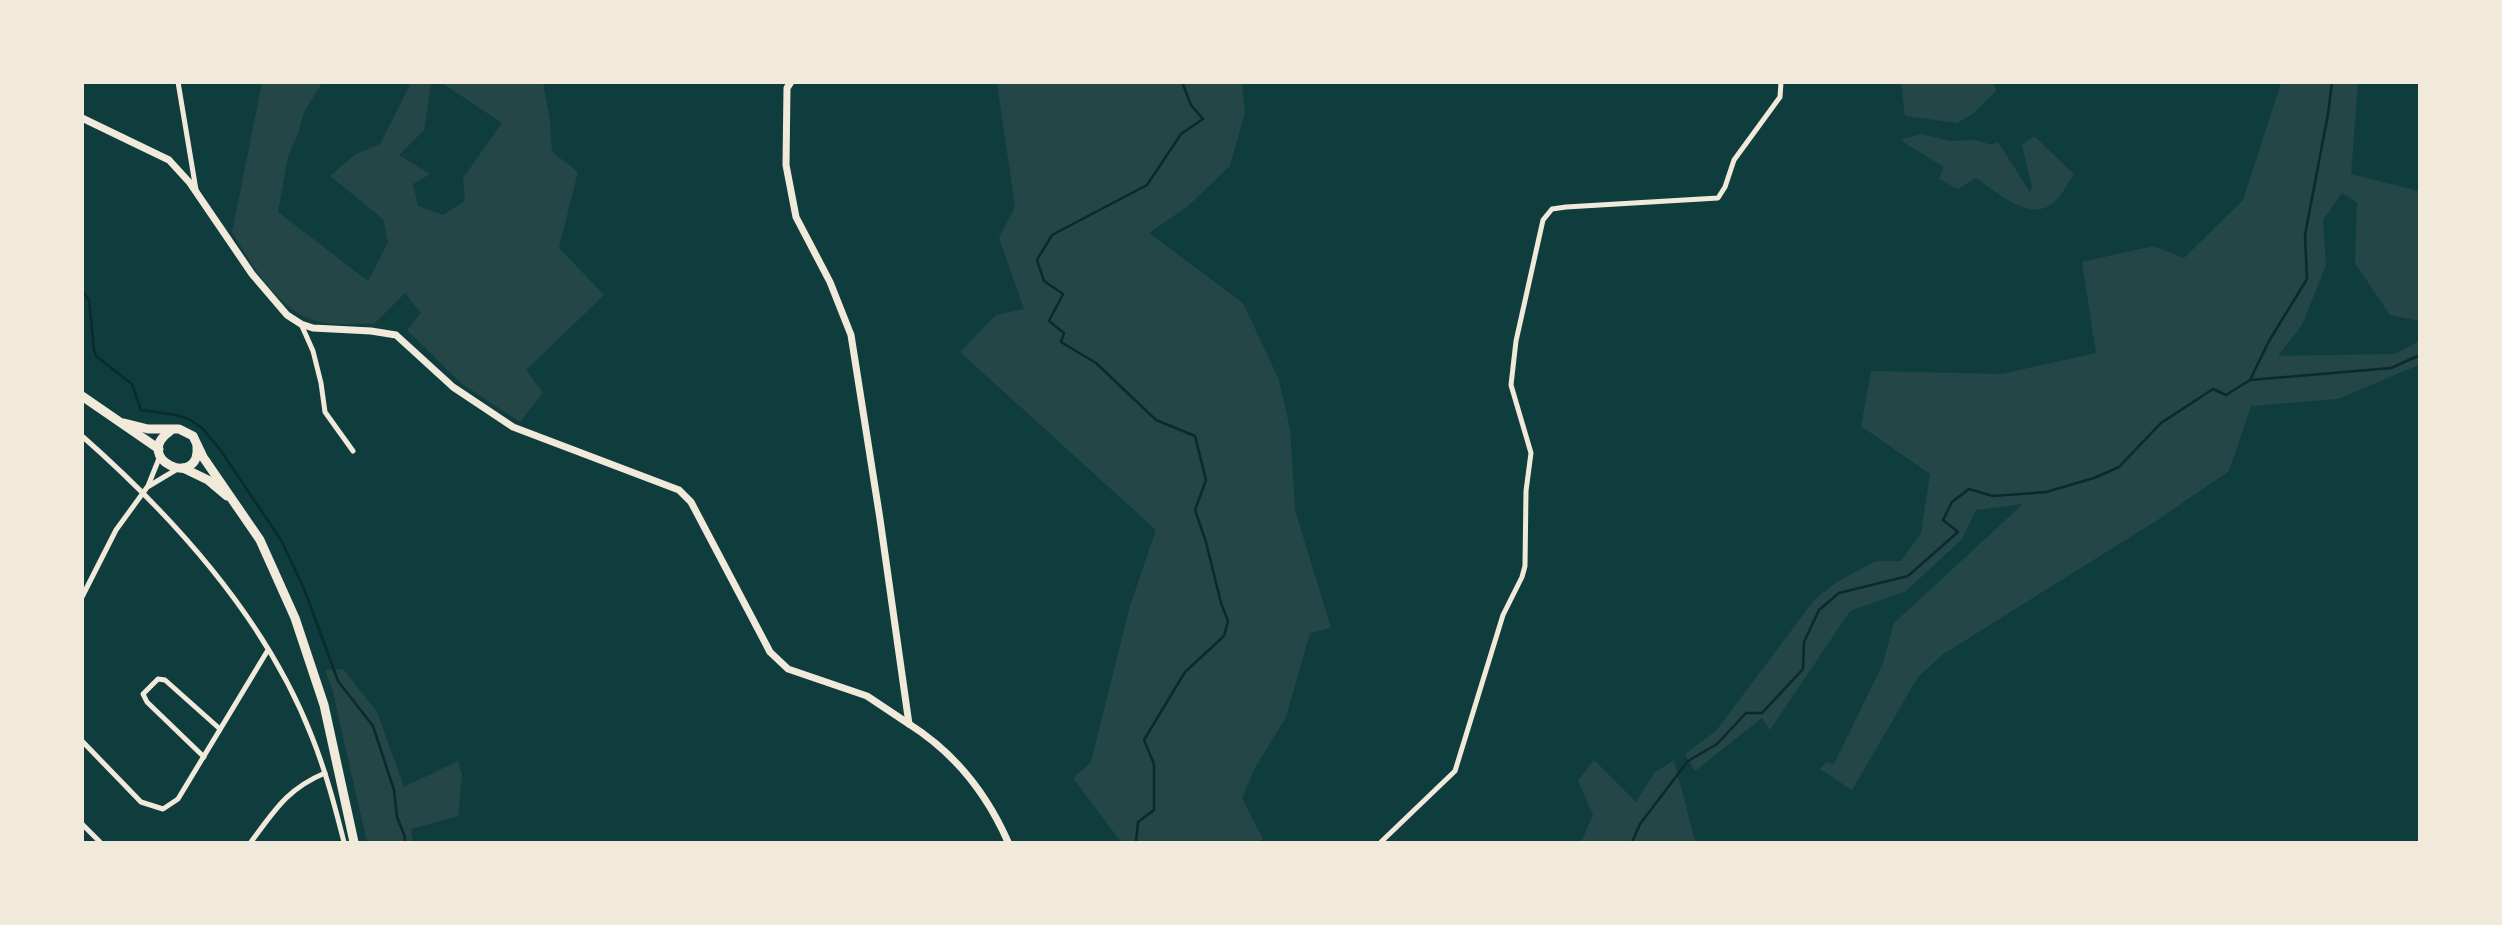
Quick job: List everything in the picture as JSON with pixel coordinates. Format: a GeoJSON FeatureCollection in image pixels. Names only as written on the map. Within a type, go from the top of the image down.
{"type":"FeatureCollection","features":[{"type":"Feature","properties":{"kind":"highway"},"geometry":{"type":"LineString","coordinates":[[82,396],[124,423],[160,453],[168,465],[181,468],[208,480],[243,513]]}},
{"type":"Feature","properties":{"kind":"highway"},"geometry":{"type":"LineString","coordinates":[[124,423],[148,429],[187,431],[193,436],[203,457],[260,540],[295,618],[324,705],[354,842]]}},
{"type":"Feature","properties":{"kind":"highway"},"geometry":{"type":"LineString","coordinates":[[160,453],[164,436],[170,431]]}},
{"type":"Feature","properties":{"kind":"highway"},"geometry":{"type":"LineString","coordinates":[[181,468],[196,459],[197,444]]}},
{"type":"Feature","properties":{"kind":"street"},"geometry":{"type":"LineString","coordinates":[[178,82],[183,101],[197,193]]}},
{"type":"Feature","properties":{"kind":"street"},"geometry":{"type":"LineString","coordinates":[[791,82],[787,88],[786,165],[796,217],[830,282],[851,335],[909,724]]}},
{"type":"Feature","properties":{"kind":"street"},"geometry":{"type":"LineString","coordinates":[[1381,842],[1455,771],[1503,615],[1522,577],[1525,566],[1526,491],[1531,453],[1510,385],[1516,341],[1543,220],[1552,209],[1566,206],[1718,198],[1725,187],[1734,160],[1780,97],[1781,82]]}},
{"type":"Feature","properties":{"kind":"street"},"geometry":{"type":"LineString","coordinates":[[82,118],[169,160],[197,193],[252,274],[287,315],[301,324],[313,328],[371,331],[396,335],[453,387],[513,427],[679,490],[691,502],[770,652],[788,669],[868,696],[948,752],[988,803],[1008,842]]}},
{"type":"Feature","properties":{"kind":"street"},"geometry":{"type":"LineString","coordinates":[[301,324],[313,351],[321,383],[325,412],[353,451]]}},
{"type":"Feature","properties":{"kind":"street"},"geometry":{"type":"LineString","coordinates":[[82,436],[197,550],[228,590],[268,650],[294,695],[325,773],[344,842]]}},
{"type":"Feature","properties":{"kind":"street"},"geometry":{"type":"LineString","coordinates":[[82,596],[116,530],[148,486],[160,453]]}},
{"type":"Feature","properties":{"kind":"street"},"geometry":{"type":"LineString","coordinates":[[148,486],[181,468]]}},
{"type":"Feature","properties":{"kind":"street"},"geometry":{"type":"LineString","coordinates":[[82,741],[141,802],[163,809],[178,799],[268,650]]}},
{"type":"Feature","properties":{"kind":"street"},"geometry":{"type":"LineString","coordinates":[[204,757],[147,702],[144,694],[158,679],[165,680],[220,729]]}},
{"type":"Feature","properties":{"kind":"street"},"geometry":{"type":"LineString","coordinates":[[251,842],[289,794],[308,780],[325,773]]}},
{"type":"Feature","properties":{"kind":"street"},"geometry":{"type":"LineString","coordinates":[[82,824],[100,842]]}},
{"type":"Feature","properties":{"kind":"shaded area"},"geometry":{"type":"Polygon","coordinates":[[[262,83],[322,83],[304,112],[298,134],[288,156],[278,212],[368,281],[388,242],[383,219],[330,176],[354,155],[380,144],[411,83],[431,83],[424,130],[399,155],[430,174],[413,184],[418,206],[443,215],[465,201],[463,178],[502,123],[442,83],[543,83],[550,121],[552,152],[578,172],[559,248],[604,295],[526,370],[543,393],[520,422],[462,384],[407,330],[421,313],[405,293],[374,324],[327,323],[306,317],[292,309],[280,299],[258,273],[232,232],[262,83]]]}},
{"type":"Feature","properties":{"kind":"shaded area"},"geometry":{"type":"Polygon","coordinates":[[[997,83],[1242,83],[1245,112],[1230,166],[1188,206],[1149,233],[1243,303],[1279,380],[1290,429],[1295,510],[1331,628],[1310,633],[1286,717],[1255,768],[1242,798],[1263,839],[1257,842],[1121,842],[1073,778],[1091,762],[1130,606],[1156,530],[960,352],[996,315],[1024,309],[999,238],[1015,207],[997,83]]]}},
{"type":"Feature","properties":{"kind":"shaded area"},"geometry":{"type":"Polygon","coordinates":[[[1901,83],[1992,83],[1997,90],[1974,113],[1957,123],[1905,116],[1901,83]]]}},
{"type":"Feature","properties":{"kind":"shaded area"},"geometry":{"type":"Polygon","coordinates":[[[2281,83],[2358,83],[2351,174],[2419,191],[2420,321],[2390,315],[2355,263],[2357,202],[2342,193],[2323,220],[2326,265],[2302,325],[2278,356],[2395,354],[2419,341],[2419,365],[2338,399],[2251,406],[2229,471],[2159,519],[1942,655],[1918,677],[1852,790],[1820,769],[1826,762],[1834,764],[1882,666],[1894,623],[2023,504],[1976,510],[1962,539],[1906,591],[1850,611],[1770,730],[1762,718],[1695,771],[1685,754],[1716,731],[1815,599],[1837,582],[1876,561],[1901,561],[1921,533],[1930,474],[1861,426],[1871,371],[2002,374],[2096,353],[2082,262],[2153,246],[2184,258],[2243,200],[2281,83]]]}},
{"type":"Feature","properties":{"kind":"shaded area"},"geometry":{"type":"Polygon","coordinates":[[[1921,134],[1950,141],[1975,140],[1992,145],[1998,142],[2030,192],[2032,186],[2022,145],[2034,136],[2074,174],[2062,194],[2053,203],[2044,208],[2023,207],[2003,197],[1976,178],[1958,189],[1939,179],[1944,167],[1900,140],[1921,134]]]}},
{"type":"Feature","properties":{"kind":"shaded area"},"geometry":{"type":"Polygon","coordinates":[[[343,669],[377,712],[404,787],[458,761],[462,775],[458,816],[411,829],[413,842],[367,842],[332,688],[325,670],[343,669]]]}},
{"type":"Feature","properties":{"kind":"shaded area"},"geometry":{"type":"Polygon","coordinates":[[[1594,760],[1636,802],[1654,773],[1674,760],[1695,842],[1581,842],[1593,815],[1578,781],[1594,760]]]}},
{"type":"Feature","properties":{"kind":"waterway"},"geometry":{"type":"LineString","coordinates":[[1136,842],[1138,822],[1154,810],[1154,764],[1144,740],[1185,672],[1224,636],[1228,621],[1221,603],[1206,542],[1195,510],[1206,480],[1195,436],[1156,420],[1096,363],[1061,342],[1064,333],[1049,321],[1063,294],[1044,281],[1037,260],[1052,235],[1147,185],[1181,134],[1203,119],[1191,105],[1182,82]]}},
{"type":"Feature","properties":{"kind":"waterway"},"geometry":{"type":"LineString","coordinates":[[1632,842],[1640,824],[1688,761],[1717,744],[1746,713],[1762,713],[1803,669],[1804,642],[1819,610],[1839,593],[1908,576],[1958,532],[1943,520],[1952,502],[1969,489],[1993,496],[2046,492],[2094,478],[2119,467],[2161,423],[2213,389],[2226,395],[2250,380],[2269,341],[2307,279],[2305,235],[2328,114],[2332,82]]}},
{"type":"Feature","properties":{"kind":"waterway"},"geometry":{"type":"LineString","coordinates":[[82,291],[89,300],[96,356],[132,384],[141,410],[176,415],[189,419],[202,428],[219,448],[281,540],[305,591],[338,681],[373,726],[394,790],[397,817],[405,837],[405,842]]}},
{"type":"Feature","properties":{"kind":"waterway"},"geometry":{"type":"LineString","coordinates":[[2250,380],[2391,368],[2420,355]]}}]}
